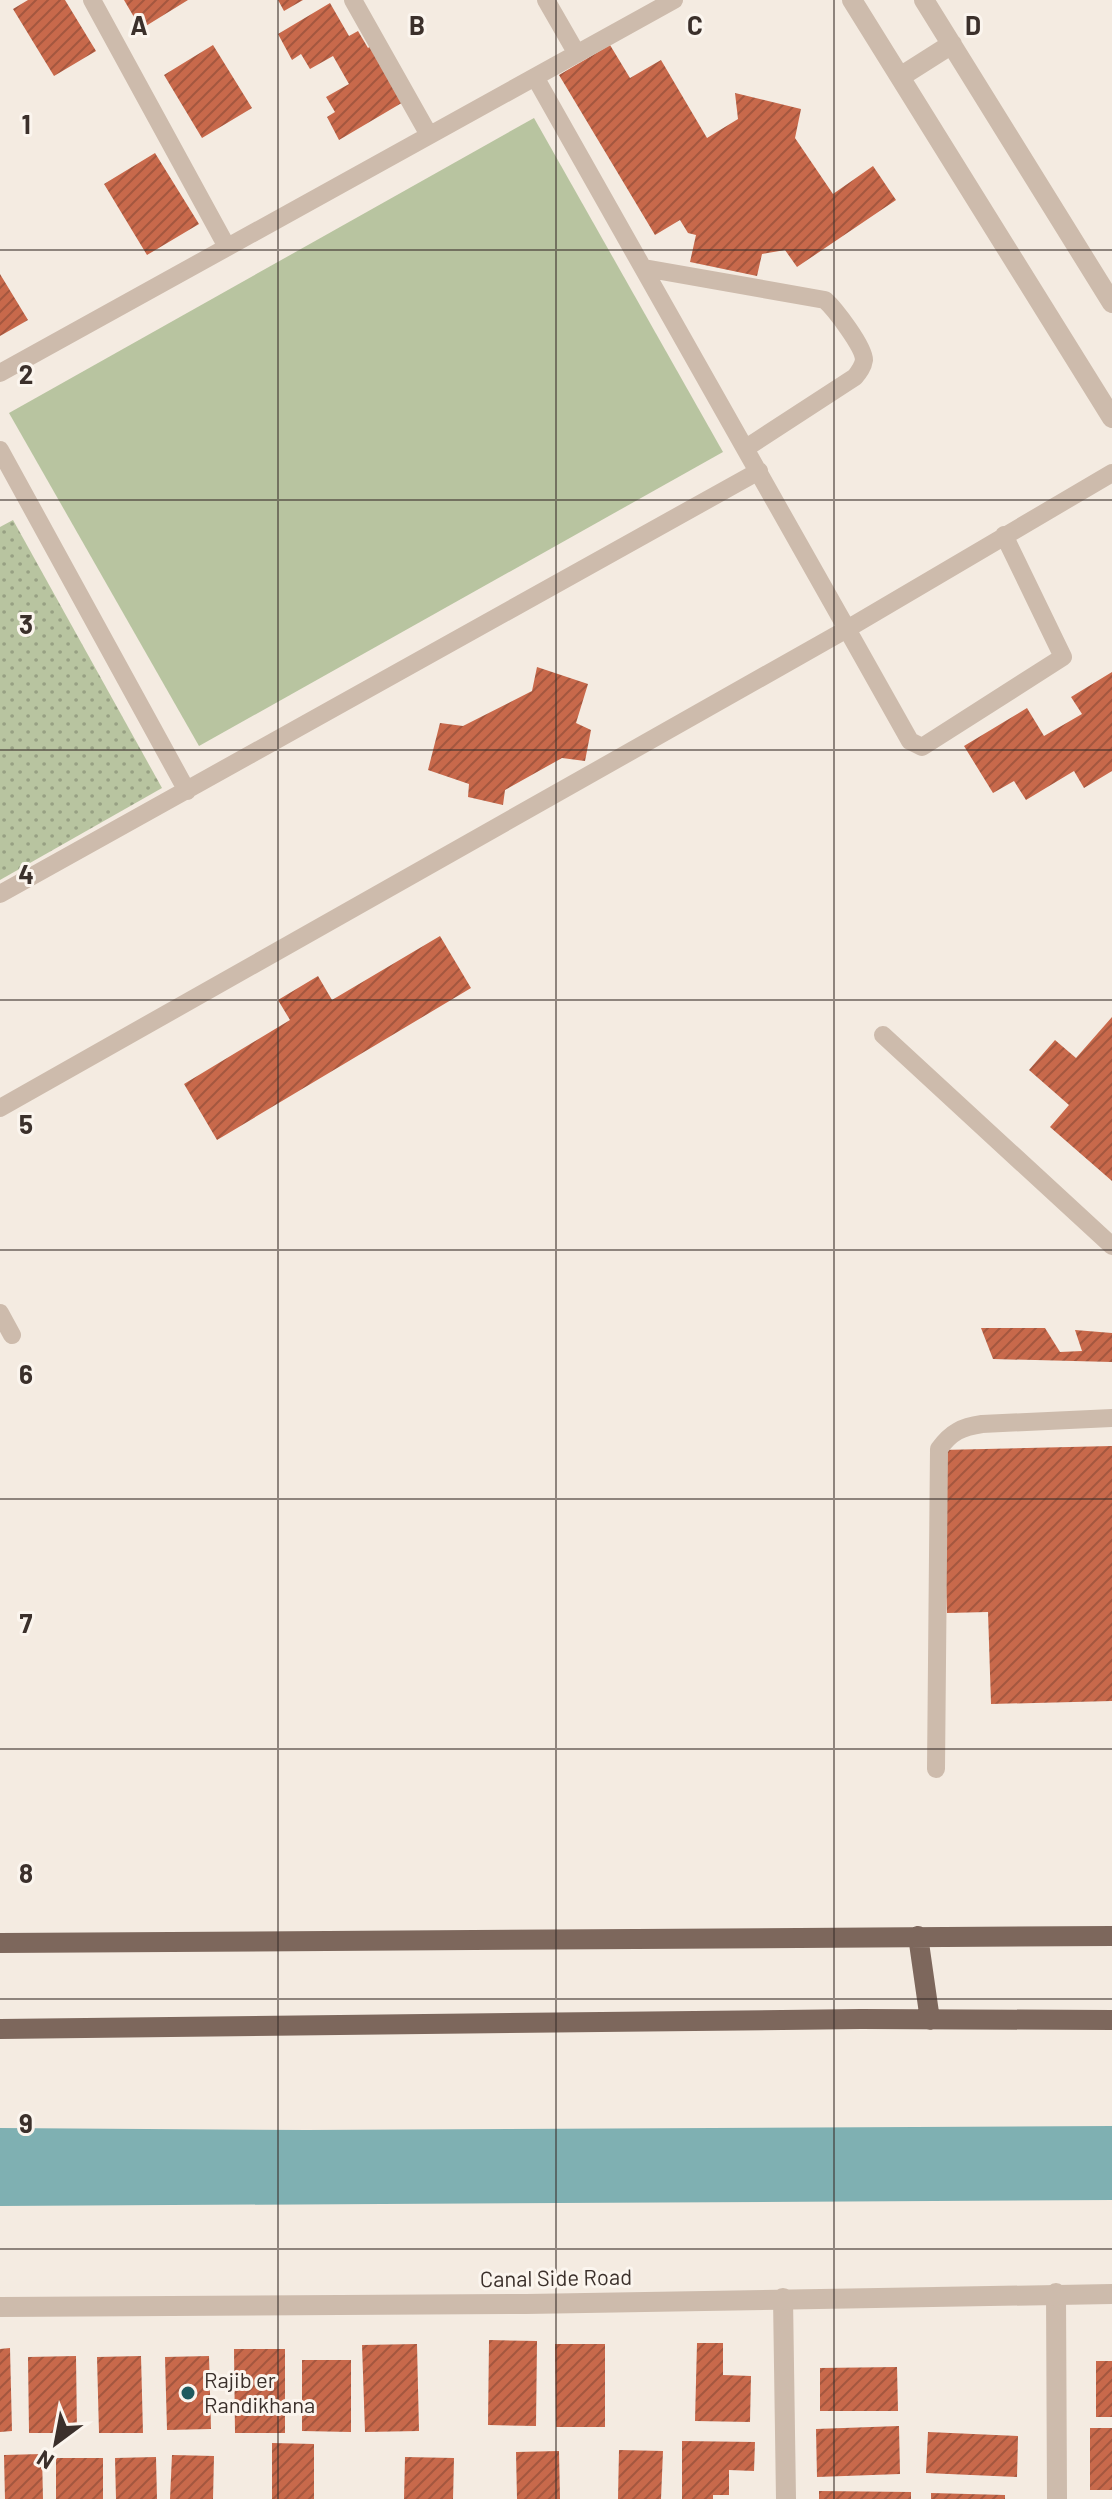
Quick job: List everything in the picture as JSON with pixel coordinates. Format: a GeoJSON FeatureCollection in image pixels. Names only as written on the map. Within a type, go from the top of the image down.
{"type":"FeatureCollection","features":[{"type":"Feature","properties":{"kind":"main road"},"geometry":{"type":"LineString","coordinates":[[918,1936],[930,2020]]}},
{"type":"Feature","properties":{"kind":"main road"},"geometry":{"type":"LineString","coordinates":[[0,1943],[1112,1936]]}},
{"type":"Feature","properties":{"kind":"main road"},"geometry":{"type":"LineString","coordinates":[[0,2029],[1112,2020]]}},
{"type":"Feature","properties":{"kind":"street"},"geometry":{"type":"LineString","coordinates":[[852,0],[1112,418]]}},
{"type":"Feature","properties":{"kind":"street"},"geometry":{"type":"LineString","coordinates":[[924,0],[1112,303]]}},
{"type":"Feature","properties":{"kind":"street"},"geometry":{"type":"LineString","coordinates":[[900,77],[952,44]]}},
{"type":"Feature","properties":{"kind":"street"},"geometry":{"type":"LineString","coordinates":[[1056,2293],[1057,2499]]}},
{"type":"Feature","properties":{"kind":"street","name":"Canal Side Road"},"geometry":{"type":"LineString","coordinates":[[0,2307],[526,2304],[1112,2294]]}},
{"type":"Feature","properties":{"kind":"street"},"geometry":{"type":"LineString","coordinates":[[783,2298],[786,2499]]}},
{"type":"Feature","properties":{"kind":"lane"},"geometry":{"type":"LineString","coordinates":[[92,0],[227,247]]}},
{"type":"Feature","properties":{"kind":"lane"},"geometry":{"type":"LineString","coordinates":[[353,0],[429,135]]}},
{"type":"Feature","properties":{"kind":"lane"},"geometry":{"type":"LineString","coordinates":[[546,0],[577,54]]}},
{"type":"Feature","properties":{"kind":"lane"},"geometry":{"type":"LineString","coordinates":[[0,373],[674,0]]}},
{"type":"Feature","properties":{"kind":"lane"},"geometry":{"type":"LineString","coordinates":[[535,77],[910,741],[922,747],[1060,662],[1063,657],[1004,535]]}},
{"type":"Feature","properties":{"kind":"lane"},"geometry":{"type":"LineString","coordinates":[[644,268],[825,300],[861,350],[864,359],[855,377],[746,448]]}},
{"type":"Feature","properties":{"kind":"lane"},"geometry":{"type":"LineString","coordinates":[[0,450],[187,791]]}},
{"type":"Feature","properties":{"kind":"lane"},"geometry":{"type":"LineString","coordinates":[[0,894],[759,471]]}},
{"type":"Feature","properties":{"kind":"lane"},"geometry":{"type":"LineString","coordinates":[[0,1108],[847,629],[1112,473]]}},
{"type":"Feature","properties":{"kind":"lane"},"geometry":{"type":"LineString","coordinates":[[883,1035],[1112,1246]]}},
{"type":"Feature","properties":{"kind":"lane"},"geometry":{"type":"LineString","coordinates":[[0,1313],[12,1335]]}},
{"type":"Feature","properties":{"kind":"lane"},"geometry":{"type":"LineString","coordinates":[[936,1769],[939,1449],[949,1435],[964,1427],[1112,1418]]}},
{"type":"Feature","properties":{"kind":"green space"},"geometry":{"type":"Polygon","coordinates":[[[534,118],[723,452],[199,746],[9,413],[534,118]]]}},
{"type":"Feature","properties":{"kind":"green space"},"geometry":{"type":"Polygon","coordinates":[[[13,520],[162,788],[0,880],[0,527],[13,520]]]}},
{"type":"Feature","properties":{"kind":"water"},"geometry":{"type":"Polygon","coordinates":[[[1112,2126],[1112,2200],[0,2206],[0,2128],[307,2130],[1112,2126]]]}},
{"type":"Feature","properties":{"kind":"building"},"geometry":{"type":"Polygon","coordinates":[[[28,0],[65,0],[96,51],[54,76],[13,9],[28,0]]]}},
{"type":"Feature","properties":{"kind":"building"},"geometry":{"type":"Polygon","coordinates":[[[124,0],[188,0],[141,29],[124,0]]]}},
{"type":"Feature","properties":{"kind":"building"},"geometry":{"type":"Polygon","coordinates":[[[278,0],[303,0],[284,11],[278,0]]]}},
{"type":"Feature","properties":{"kind":"building"},"geometry":{"type":"Polygon","coordinates":[[[330,3],[349,36],[358,31],[368,48],[372,45],[405,101],[339,140],[327,117],[335,112],[326,97],[349,84],[333,56],[310,69],[301,54],[292,60],[278,34],[330,3]]]}},
{"type":"Feature","properties":{"kind":"building"},"geometry":{"type":"Polygon","coordinates":[[[213,45],[252,108],[202,138],[164,75],[213,45]]]}},
{"type":"Feature","properties":{"kind":"building"},"geometry":{"type":"Polygon","coordinates":[[[610,45],[630,78],[661,60],[707,138],[738,119],[735,93],[801,109],[795,138],[833,194],[873,166],[896,200],[797,267],[785,250],[762,254],[757,276],[690,262],[696,235],[688,233],[680,220],[655,235],[559,75],[610,45]]]}},
{"type":"Feature","properties":{"kind":"building"},"geometry":{"type":"Polygon","coordinates":[[[155,153],[199,224],[147,255],[104,184],[155,153]]]}},
{"type":"Feature","properties":{"kind":"building"},"geometry":{"type":"Polygon","coordinates":[[[0,274],[28,320],[0,336],[0,274]]]}},
{"type":"Feature","properties":{"kind":"building"},"geometry":{"type":"Polygon","coordinates":[[[537,667],[588,684],[576,723],[591,730],[585,761],[562,758],[505,790],[503,805],[468,797],[469,784],[428,770],[440,723],[463,726],[532,691],[537,667]]]}},
{"type":"Feature","properties":{"kind":"building"},"geometry":{"type":"Polygon","coordinates":[[[1112,672],[1112,771],[1084,788],[1074,771],[1026,800],[1014,781],[993,793],[964,746],[1027,708],[1044,736],[1082,714],[1071,697],[1112,672]]]}},
{"type":"Feature","properties":{"kind":"building"},"geometry":{"type":"Polygon","coordinates":[[[440,936],[471,988],[217,1140],[184,1084],[290,1020],[278,1000],[318,976],[332,1000],[440,936]]]}},
{"type":"Feature","properties":{"kind":"building"},"geometry":{"type":"Polygon","coordinates":[[[1112,1017],[1112,1181],[1050,1127],[1069,1105],[1029,1070],[1055,1040],[1076,1058],[1112,1017]]]}},
{"type":"Feature","properties":{"kind":"building"},"geometry":{"type":"Polygon","coordinates":[[[981,1328],[1045,1328],[1060,1352],[1082,1351],[1075,1330],[1112,1333],[1112,1362],[993,1359],[981,1328]]]}},
{"type":"Feature","properties":{"kind":"building"},"geometry":{"type":"Polygon","coordinates":[[[1112,1446],[1112,1701],[991,1704],[988,1612],[947,1613],[941,1450],[1112,1446]]]}},
{"type":"Feature","properties":{"kind":"building"},"geometry":{"type":"Polygon","coordinates":[[[489,2340],[537,2341],[536,2426],[488,2425],[489,2340]]]}},
{"type":"Feature","properties":{"kind":"building"},"geometry":{"type":"Polygon","coordinates":[[[697,2343],[723,2343],[723,2375],[751,2376],[750,2422],[695,2421],[697,2343]]]}},
{"type":"Feature","properties":{"kind":"building"},"geometry":{"type":"Polygon","coordinates":[[[417,2344],[419,2431],[365,2432],[362,2345],[417,2344]]]}},
{"type":"Feature","properties":{"kind":"building"},"geometry":{"type":"Polygon","coordinates":[[[555,2344],[605,2344],[605,2427],[556,2427],[555,2344]]]}},
{"type":"Feature","properties":{"kind":"building"},"geometry":{"type":"Polygon","coordinates":[[[10,2348],[12,2431],[0,2432],[0,2349],[10,2348]]]}},
{"type":"Feature","properties":{"kind":"building"},"geometry":{"type":"Polygon","coordinates":[[[234,2349],[285,2349],[285,2433],[235,2433],[234,2349]]]}},
{"type":"Feature","properties":{"kind":"building"},"geometry":{"type":"Polygon","coordinates":[[[76,2356],[77,2433],[29,2433],[28,2357],[76,2356]]]}},
{"type":"Feature","properties":{"kind":"building"},"geometry":{"type":"Polygon","coordinates":[[[141,2356],[143,2433],[99,2433],[97,2357],[141,2356]]]}},
{"type":"Feature","properties":{"kind":"building","name":"Rajib er Randikhana"},"geometry":{"type":"Polygon","coordinates":[[[209,2356],[211,2429],[167,2430],[165,2357],[209,2356]]]}},
{"type":"Feature","properties":{"kind":"building"},"geometry":{"type":"Polygon","coordinates":[[[302,2360],[351,2360],[351,2432],[302,2431],[302,2360]]]}},
{"type":"Feature","properties":{"kind":"building"},"geometry":{"type":"Polygon","coordinates":[[[1096,2361],[1112,2361],[1112,2417],[1096,2417],[1096,2361]]]}},
{"type":"Feature","properties":{"kind":"building"},"geometry":{"type":"Polygon","coordinates":[[[897,2367],[898,2411],[820,2411],[820,2368],[897,2367]]]}},
{"type":"Feature","properties":{"kind":"building"},"geometry":{"type":"Polygon","coordinates":[[[899,2426],[900,2474],[817,2477],[816,2429],[899,2426]]]}},
{"type":"Feature","properties":{"kind":"building"},"geometry":{"type":"Polygon","coordinates":[[[1090,2428],[1112,2428],[1112,2490],[1090,2490],[1090,2428]]]}},
{"type":"Feature","properties":{"kind":"building"},"geometry":{"type":"Polygon","coordinates":[[[928,2432],[1018,2436],[1017,2477],[926,2473],[928,2432]]]}},
{"type":"Feature","properties":{"kind":"building"},"geometry":{"type":"Polygon","coordinates":[[[682,2441],[755,2442],[754,2471],[729,2470],[729,2495],[713,2495],[713,2499],[682,2499],[682,2441]]]}},
{"type":"Feature","properties":{"kind":"building"},"geometry":{"type":"Polygon","coordinates":[[[272,2443],[314,2444],[314,2499],[272,2499],[272,2443]]]}},
{"type":"Feature","properties":{"kind":"building"},"geometry":{"type":"Polygon","coordinates":[[[619,2450],[663,2451],[661,2499],[618,2499],[619,2450]]]}},
{"type":"Feature","properties":{"kind":"building"},"geometry":{"type":"Polygon","coordinates":[[[559,2451],[560,2499],[517,2499],[516,2452],[559,2451]]]}},
{"type":"Feature","properties":{"kind":"building"},"geometry":{"type":"Polygon","coordinates":[[[42,2454],[43,2499],[5,2499],[4,2455],[42,2454]]]}},
{"type":"Feature","properties":{"kind":"building"},"geometry":{"type":"Polygon","coordinates":[[[172,2455],[214,2456],[213,2499],[170,2499],[172,2455]]]}},
{"type":"Feature","properties":{"kind":"building"},"geometry":{"type":"Polygon","coordinates":[[[156,2457],[157,2499],[116,2499],[115,2458],[156,2457]]]}},
{"type":"Feature","properties":{"kind":"building"},"geometry":{"type":"Polygon","coordinates":[[[405,2457],[454,2458],[453,2499],[404,2499],[405,2457]]]}},
{"type":"Feature","properties":{"kind":"building"},"geometry":{"type":"Polygon","coordinates":[[[56,2458],[103,2458],[103,2499],[56,2499],[56,2458]]]}},
{"type":"Feature","properties":{"kind":"building"},"geometry":{"type":"Polygon","coordinates":[[[819,2491],[911,2492],[911,2499],[819,2499],[819,2491]]]}},
{"type":"Feature","properties":{"kind":"building"},"geometry":{"type":"Polygon","coordinates":[[[931,2493],[1005,2495],[1005,2499],[931,2499],[931,2493]]]}},
{"type":"Feature","properties":{"kind":"place","name":"Rajib er Randikhana"},"geometry":{"type":"Point","coordinates":[188,2393]}}]}
